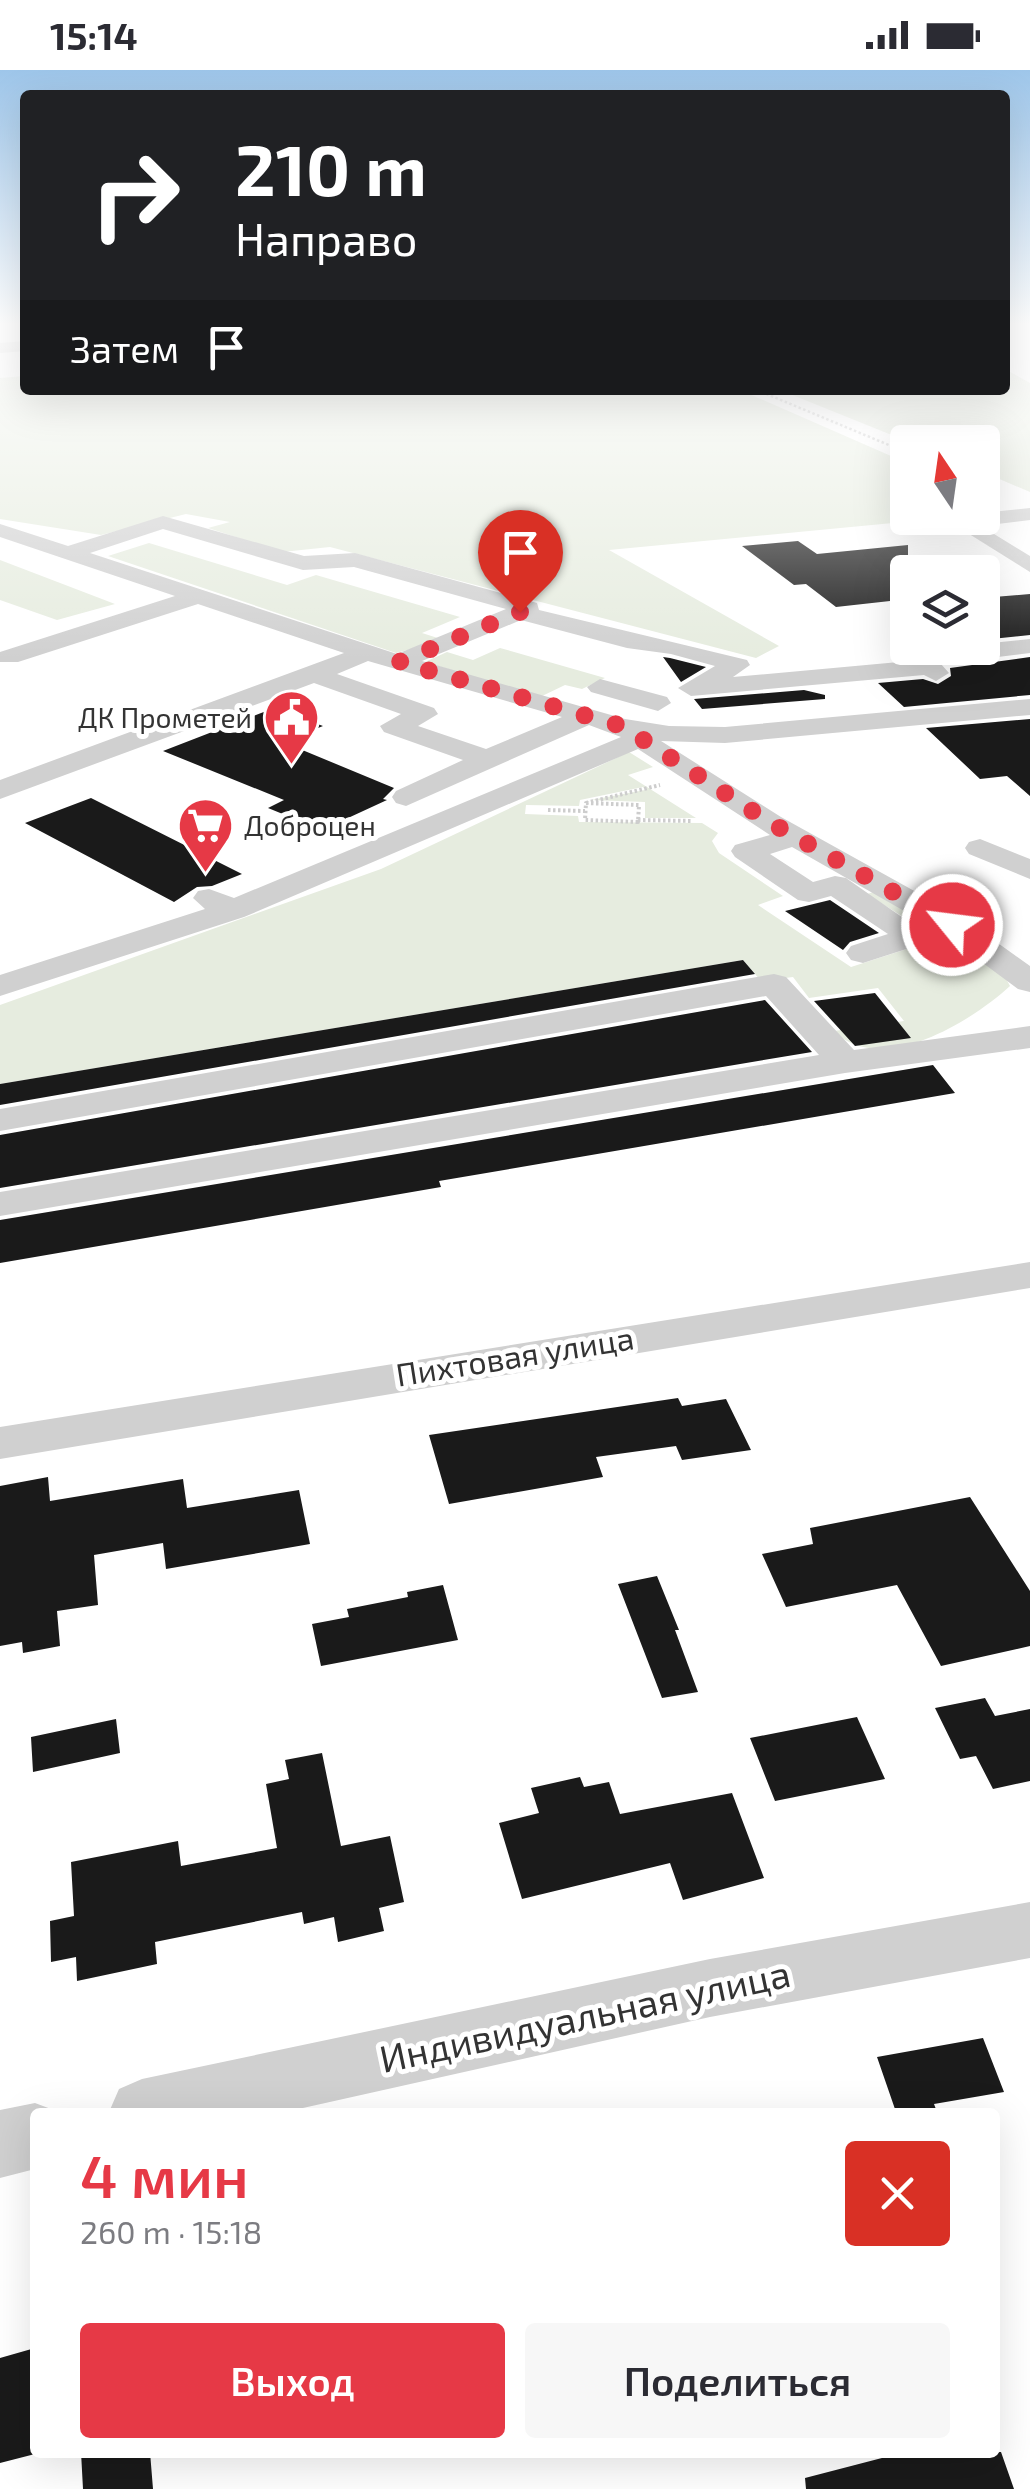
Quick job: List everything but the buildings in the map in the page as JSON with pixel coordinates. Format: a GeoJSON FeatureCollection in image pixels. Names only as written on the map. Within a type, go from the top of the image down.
{"type":"FeatureCollection","features":[{"type":"Feature","properties":{"kind":"street"},"geometry":{"type":"LineString","coordinates":[[1030,514],[960,522],[1030,565]]}},
{"type":"Feature","properties":{"kind":"street"},"geometry":{"type":"LineString","coordinates":[[68,553],[163,522],[303,563],[355,560],[529,608],[399,662]]}},
{"type":"Feature","properties":{"kind":"street"},"geometry":{"type":"LineString","coordinates":[[0,530],[367,653],[625,730],[725,735],[1030,707]]}},
{"type":"Feature","properties":{"kind":"street"},"geometry":{"type":"LineString","coordinates":[[10,657],[199,596]]}},
{"type":"Feature","properties":{"kind":"street"},"geometry":{"type":"LineString","coordinates":[[520,612],[738,665],[691,688],[890,662]]}},
{"type":"Feature","properties":{"kind":"street"},"geometry":{"type":"LineString","coordinates":[[1000,649],[1030,646]]}},
{"type":"Feature","properties":{"kind":"street"},"geometry":{"type":"LineString","coordinates":[[0,790],[367,653]]}},
{"type":"Feature","properties":{"kind":"street"},"geometry":{"type":"LineString","coordinates":[[931,665],[982,712]]}},
{"type":"Feature","properties":{"kind":"street"},"geometry":{"type":"LineString","coordinates":[[314,674],[425,714]]}},
{"type":"Feature","properties":{"kind":"street"},"geometry":{"type":"LineString","coordinates":[[0,986],[221,904],[625,730],[658,703],[600,687]]}},
{"type":"Feature","properties":{"kind":"street"},"geometry":{"type":"LineString","coordinates":[[485,688],[393,726],[487,759]]}},
{"type":"Feature","properties":{"kind":"street"},"geometry":{"type":"LineString","coordinates":[[406,797],[584,717]]}},
{"type":"Feature","properties":{"kind":"street"},"geometry":{"type":"LineString","coordinates":[[625,730],[783,830],[952,925],[1030,982]]}},
{"type":"Feature","properties":{"kind":"street"},"geometry":{"type":"LineString","coordinates":[[725,735],[739,770],[783,830]]}},
{"type":"Feature","properties":{"kind":"street"},"geometry":{"type":"LineString","coordinates":[[783,830],[746,851],[809,893],[835,885],[913,936],[863,953]]}},
{"type":"Feature","properties":{"kind":"street"},"geometry":{"type":"LineString","coordinates":[[980,848],[1030,870]]}},
{"type":"Feature","properties":{"kind":"street"},"geometry":{"type":"LineString","coordinates":[[0,1120],[774,984],[846,1062]]}},
{"type":"Feature","properties":{"kind":"street"},"geometry":{"type":"LineString","coordinates":[[0,1204],[846,1062],[1030,1037]]}},
{"type":"Feature","properties":{"kind":"street","name":"Пихтовая улица"},"geometry":{"type":"LineString","coordinates":[[0,1443],[1030,1275]]}},
{"type":"Feature","properties":{"kind":"street","name":"Индивидуальная улица"},"geometry":{"type":"LineString","coordinates":[[160,2108],[710,1988],[1030,1930]]}},
{"type":"Feature","properties":{"kind":"street"},"geometry":{"type":"LineString","coordinates":[[0,2144],[30,2137]]}},
{"type":"Feature","properties":{"kind":"path"},"geometry":{"type":"LineString","coordinates":[[865,435],[890,445]]}},
{"type":"Feature","properties":{"kind":"path"},"geometry":{"type":"LineString","coordinates":[[645,788],[586,800],[585,820],[693,821]]}},
{"type":"Feature","properties":{"kind":"path"},"geometry":{"type":"LineString","coordinates":[[586,804],[639,805],[638,820]]}},
{"type":"Feature","properties":{"kind":"path"},"geometry":{"type":"LineString","coordinates":[[536,810],[586,812]]}},
{"type":"Feature","properties":{"kind":"shaded area"},"geometry":{"type":"Polygon","coordinates":[[[0,435],[843,435],[890,456],[890,523],[609,550],[779,646],[756,658],[330,547],[282,552],[208,528],[230,522],[186,514],[101,535],[0,519],[0,435]]]}},
{"type":"Feature","properties":{"kind":"shaded area"},"geometry":{"type":"Polygon","coordinates":[[[1000,435],[1030,435],[1030,492],[1000,479],[1000,435]]]}},
{"type":"Feature","properties":{"kind":"shaded area"},"geometry":{"type":"Polygon","coordinates":[[[149,543],[287,585],[316,575],[460,617],[422,633],[444,640],[396,653],[108,556],[149,543]]]}},
{"type":"Feature","properties":{"kind":"shaded area"},"geometry":{"type":"Polygon","coordinates":[[[0,560],[115,604],[57,620],[0,600],[0,560]]]}},
{"type":"Feature","properties":{"kind":"shaded area"},"geometry":{"type":"Polygon","coordinates":[[[500,648],[605,678],[582,689],[565,685],[540,697],[425,662],[447,652],[473,660],[500,648]]]}},
{"type":"Feature","properties":{"kind":"shaded area"},"geometry":{"type":"Polygon","coordinates":[[[629,752],[653,767],[628,775],[696,818],[645,818],[645,802],[591,800],[645,790],[643,787],[580,800],[579,806],[526,805],[525,814],[578,816],[579,822],[702,823],[718,833],[712,841],[719,853],[783,896],[758,905],[851,967],[938,939],[867,894],[877,891],[971,945],[988,958],[1010,986],[950,1028],[900,1047],[876,1049],[853,1044],[834,1031],[904,1021],[878,988],[809,998],[793,977],[761,981],[743,960],[0,1084],[0,1005],[381,869],[629,752]]]}},
{"type":"Feature","properties":{"kind":"place","name":"ДК Прометей"},"geometry":{"type":"Point","coordinates":[291,767]}},
{"type":"Feature","properties":{"kind":"place","name":"Доброцен"},"geometry":{"type":"Point","coordinates":[205,875]}},
{"type":"Feature","properties":{"kind":"route"},"geometry":{"type":"LineString","coordinates":[[520,612],[399,662],[622,726],[771,823],[952,925]]}}]}
